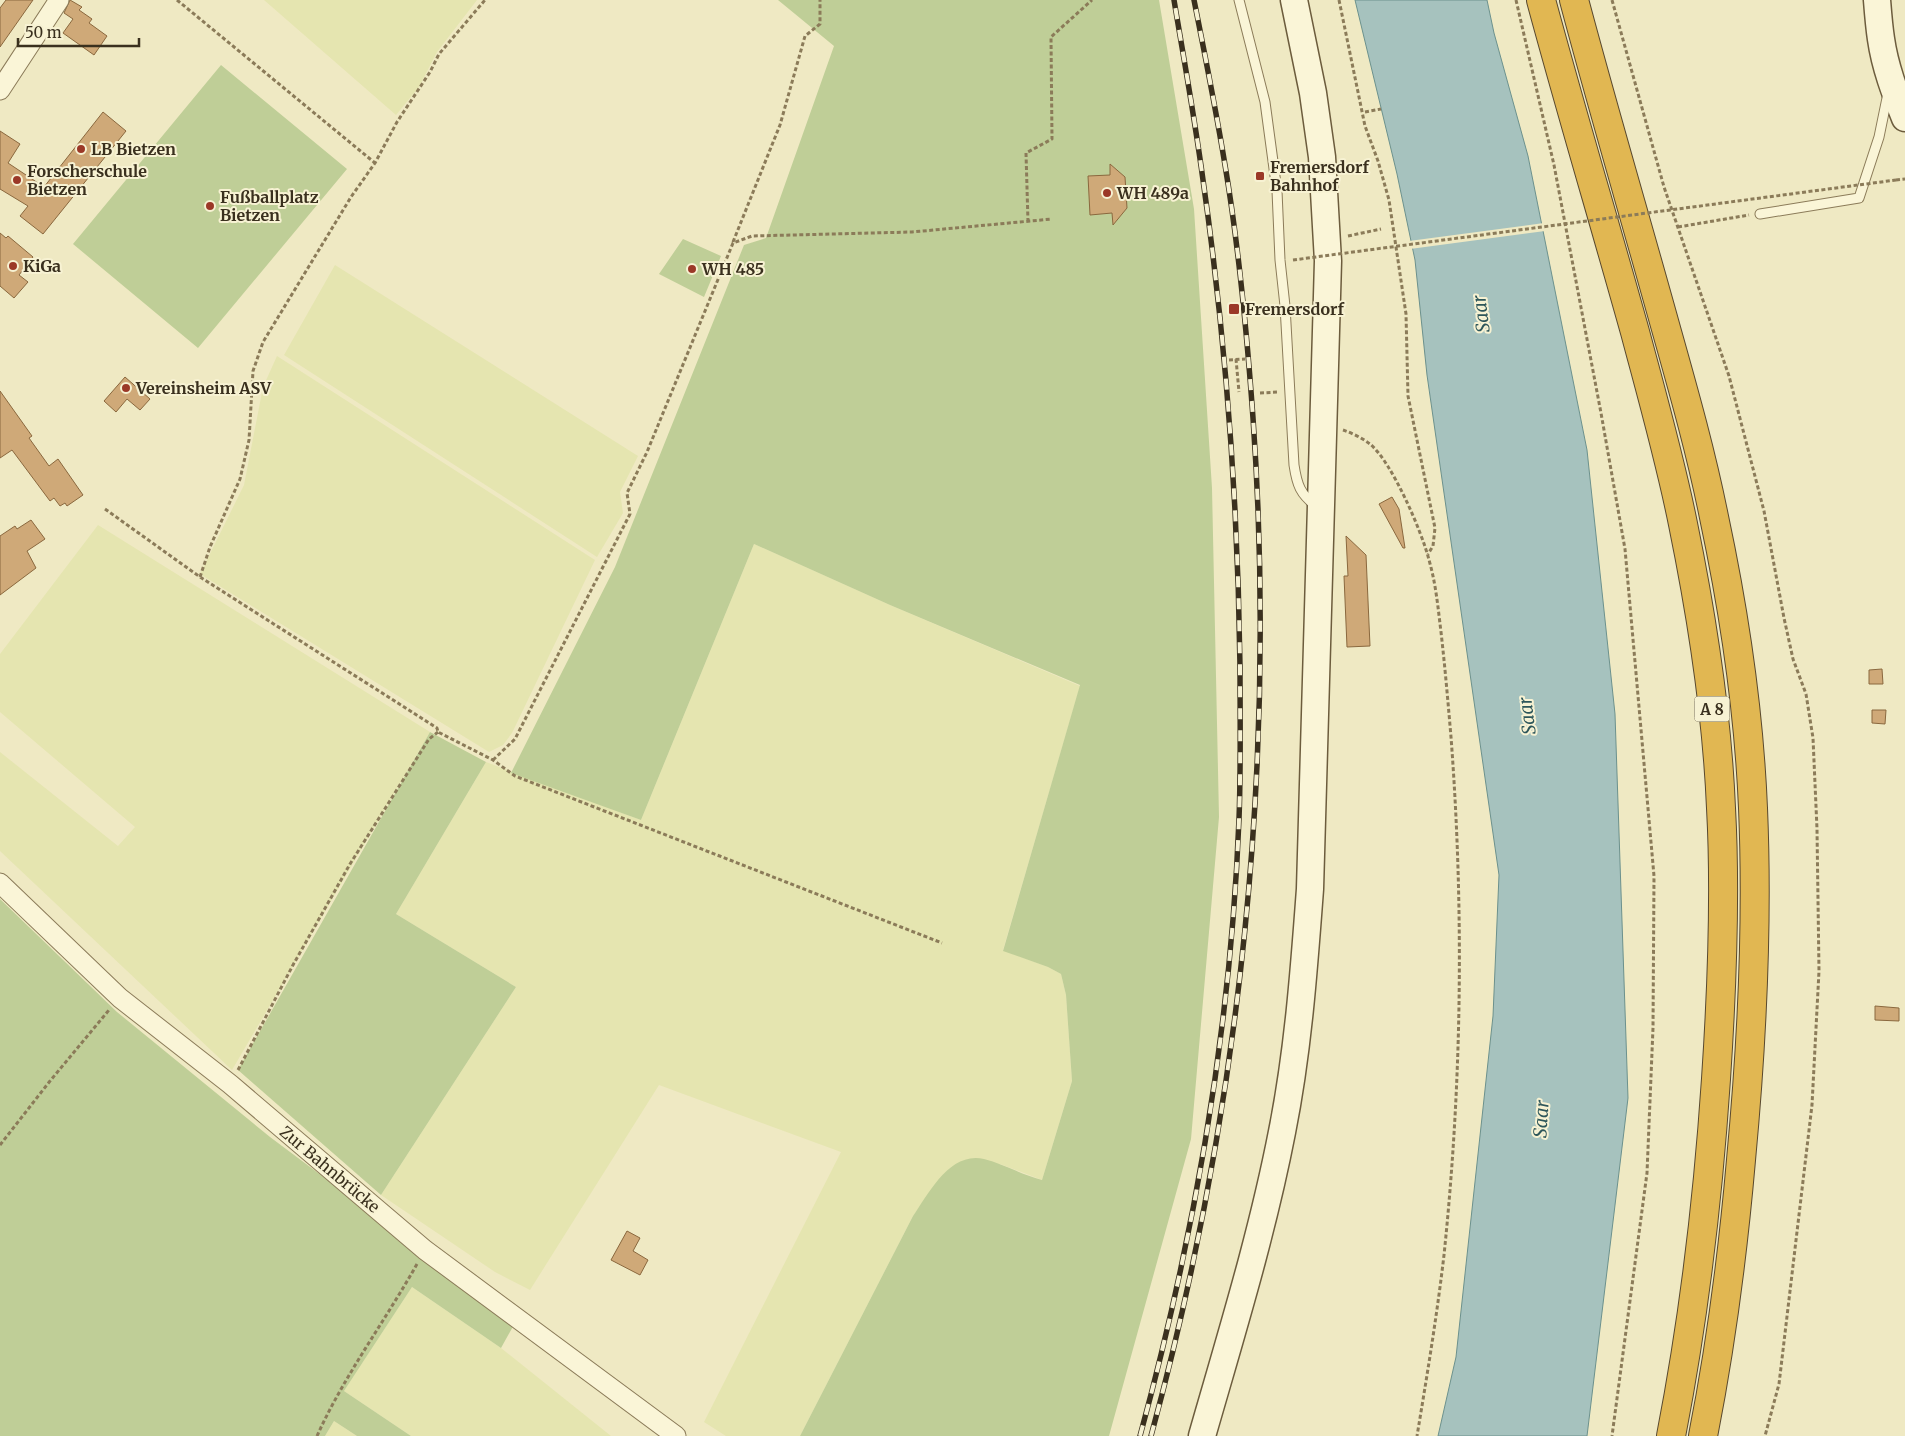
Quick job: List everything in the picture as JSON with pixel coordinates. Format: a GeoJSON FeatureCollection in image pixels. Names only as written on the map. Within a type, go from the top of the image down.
{"type":"FeatureCollection","features":[{"type":"Feature","properties":{"kind":"highway","name":"A 8"},"geometry":{"type":"LineString","coordinates":[[1541,0],[1663,433],[1683,523],[1700,618],[1714,726],[1721,807],[1722,996],[1714,1114],[1705,1206],[1693,1300],[1671,1436]]}},
{"type":"Feature","properties":{"kind":"highway","name":"A 8"},"geometry":{"type":"LineString","coordinates":[[1574,0],[1693,426],[1714,517],[1732,613],[1746,722],[1753,806],[1755,911],[1753,997],[1737,1210],[1725,1305],[1703,1436]]}},
{"type":"Feature","properties":{"kind":"main road"},"geometry":{"type":"LineString","coordinates":[[1202,1436],[1266,1209],[1292,1075],[1303,988],[1310,888],[1328,261],[1322,157],[1313,93],[1294,0]]}},
{"type":"Feature","properties":{"kind":"main road"},"geometry":{"type":"LineString","coordinates":[[1877,0],[1880,39],[1894,90],[1905,118]]}},
{"type":"Feature","properties":{"kind":"street"},"geometry":{"type":"LineString","coordinates":[[0,90],[59,0]]}},
{"type":"Feature","properties":{"kind":"street","name":"Zur Bahnbrücke"},"geometry":{"type":"LineString","coordinates":[[0,883],[120,998],[230,1084],[425,1250],[676,1436]]}},
{"type":"Feature","properties":{"kind":"lane"},"geometry":{"type":"LineString","coordinates":[[1239,0],[1265,102],[1277,191],[1294,465],[1298,487],[1308,500],[1321,510]]}},
{"type":"Feature","properties":{"kind":"lane"},"geometry":{"type":"LineString","coordinates":[[1760,214],[1859,198],[1879,137],[1887,98],[1894,90]]}},
{"type":"Feature","properties":{"kind":"path"},"geometry":{"type":"LineString","coordinates":[[177,0],[375,163]]}},
{"type":"Feature","properties":{"kind":"path"},"geometry":{"type":"LineString","coordinates":[[200,577],[210,548],[240,478],[249,440],[253,371],[263,342],[351,197],[375,163],[397,122],[430,72],[439,54],[485,0]]}},
{"type":"Feature","properties":{"kind":"path"},"geometry":{"type":"LineString","coordinates":[[493,760],[515,739],[630,514],[627,493],[647,452],[780,125],[805,36],[820,24],[820,0]]}},
{"type":"Feature","properties":{"kind":"path"},"geometry":{"type":"LineString","coordinates":[[1028,222],[1026,153],[1052,139],[1051,37],[1092,0]]}},
{"type":"Feature","properties":{"kind":"path"},"geometry":{"type":"LineString","coordinates":[[1339,0],[1365,126],[1387,192],[1398,254],[1406,314],[1408,396],[1435,528],[1433,546],[1428,555]]}},
{"type":"Feature","properties":{"kind":"path"},"geometry":{"type":"LineString","coordinates":[[1516,0],[1554,165],[1625,549],[1654,876],[1653,1028],[1647,1173],[1612,1436]]}},
{"type":"Feature","properties":{"kind":"path"},"geometry":{"type":"LineString","coordinates":[[1612,0],[1664,187],[1729,376],[1764,511],[1784,618],[1793,659],[1806,694],[1813,738],[1817,829],[1818,971],[1812,1105],[1779,1384],[1765,1436]]}},
{"type":"Feature","properties":{"kind":"path"},"geometry":{"type":"LineString","coordinates":[[1365,112],[1381,109]]}},
{"type":"Feature","properties":{"kind":"path"},"geometry":{"type":"LineString","coordinates":[[1292,260],[1905,179]]}},
{"type":"Feature","properties":{"kind":"path"},"geometry":{"type":"LineString","coordinates":[[1678,226],[1760,214]]}},
{"type":"Feature","properties":{"kind":"path"},"geometry":{"type":"LineString","coordinates":[[733,243],[752,236],[912,232],[1052,219]]}},
{"type":"Feature","properties":{"kind":"path"},"geometry":{"type":"LineString","coordinates":[[1340,238],[1381,229]]}},
{"type":"Feature","properties":{"kind":"path"},"geometry":{"type":"LineString","coordinates":[[1315,256],[1316,266]]}},
{"type":"Feature","properties":{"kind":"path"},"geometry":{"type":"LineString","coordinates":[[1236,359],[1239,392]]}},
{"type":"Feature","properties":{"kind":"path"},"geometry":{"type":"LineString","coordinates":[[1229,360],[1246,359]]}},
{"type":"Feature","properties":{"kind":"path"},"geometry":{"type":"LineString","coordinates":[[1260,393],[1290,391]]}},
{"type":"Feature","properties":{"kind":"path"},"geometry":{"type":"LineString","coordinates":[[1323,425],[1360,437],[1371,445],[1386,462],[1417,526],[1428,555],[1437,597],[1446,674],[1457,841],[1460,979],[1457,1075],[1444,1254],[1431,1352],[1417,1436]]}},
{"type":"Feature","properties":{"kind":"path"},"geometry":{"type":"LineString","coordinates":[[105,509],[200,577],[437,728],[438,732],[493,760],[515,776],[942,943]]}},
{"type":"Feature","properties":{"kind":"path"},"geometry":{"type":"LineString","coordinates":[[230,1084],[293,965],[350,864],[429,739],[438,732]]}},
{"type":"Feature","properties":{"kind":"path"},"geometry":{"type":"LineString","coordinates":[[0,1145],[50,1081],[120,998]]}},
{"type":"Feature","properties":{"kind":"path"},"geometry":{"type":"LineString","coordinates":[[317,1436],[336,1397],[382,1324],[425,1250]]}},
{"type":"Feature","properties":{"kind":"green space"},"geometry":{"type":"Polygon","coordinates":[[[264,0],[477,0],[437,52],[419,87],[396,115],[264,0]]]}},
{"type":"Feature","properties":{"kind":"green space"},"geometry":{"type":"Polygon","coordinates":[[[778,0],[1159,0],[1194,209],[1212,488],[1219,817],[1191,1139],[1109,1436],[800,1436],[913,1216],[942,1176],[961,1161],[972,1158],[991,1161],[1042,1180],[1072,1081],[1066,995],[1061,974],[1048,967],[1003,951],[1080,685],[890,605],[754,544],[641,820],[511,773],[615,567],[744,245],[766,238],[834,46],[778,0]]]}},
{"type":"Feature","properties":{"kind":"green space","name":"Fußballplatz Bietzen"},"geometry":{"type":"Polygon","coordinates":[[[221,65],[347,169],[198,348],[73,244],[221,65]]]}},
{"type":"Feature","properties":{"kind":"green space"},"geometry":{"type":"Polygon","coordinates":[[[683,239],[721,256],[704,297],[659,274],[683,239]]]}},
{"type":"Feature","properties":{"kind":"green space"},"geometry":{"type":"Polygon","coordinates":[[[335,265],[638,456],[620,492],[623,513],[597,557],[284,355],[335,265]]]}},
{"type":"Feature","properties":{"kind":"green space"},"geometry":{"type":"Polygon","coordinates":[[[277,356],[595,560],[512,733],[503,745],[489,752],[200,574],[244,485],[263,387],[277,356]]]}},
{"type":"Feature","properties":{"kind":"green space"},"geometry":{"type":"Polygon","coordinates":[[[98,525],[430,732],[232,1070],[0,851],[0,752],[118,846],[135,827],[0,712],[0,654],[98,525]]]}},
{"type":"Feature","properties":{"kind":"green space"},"geometry":{"type":"Polygon","coordinates":[[[754,544],[890,605],[1080,686],[1003,950],[1061,974],[1066,995],[1072,1081],[1042,1180],[1000,1164],[934,1186],[913,1216],[800,1436],[726,1436],[704,1422],[841,1152],[659,1085],[530,1290],[495,1272],[381,1195],[516,987],[396,914],[486,762],[641,820],[754,544]]]}},
{"type":"Feature","properties":{"kind":"green space"},"geometry":{"type":"Polygon","coordinates":[[[430,732],[486,762],[396,914],[516,987],[381,1195],[238,1070],[430,732]]]}},
{"type":"Feature","properties":{"kind":"green space"},"geometry":{"type":"Polygon","coordinates":[[[0,899],[117,1012],[270,1137],[516,1321],[501,1348],[412,1287],[344,1391],[411,1436],[357,1436],[334,1421],[325,1436],[0,1436],[0,899]]]}},
{"type":"Feature","properties":{"kind":"green space"},"geometry":{"type":"Polygon","coordinates":[[[412,1287],[501,1348],[611,1436],[411,1436],[344,1391],[412,1287]]]}},
{"type":"Feature","properties":{"kind":"green space"},"geometry":{"type":"Polygon","coordinates":[[[334,1421],[357,1436],[325,1436],[334,1421]]]}},
{"type":"Feature","properties":{"kind":"water","name":"Saar"},"geometry":{"type":"Polygon","coordinates":[[[1355,0],[1487,0],[1494,33],[1528,156],[1587,450],[1615,714],[1628,1098],[1587,1436],[1438,1436],[1456,1357],[1493,1016],[1499,875],[1427,375],[1415,260],[1397,174],[1355,0]]]}},
{"type":"Feature","properties":{"kind":"pier"},"geometry":{"type":"Polygon","coordinates":[[[1544,223],[1545,231],[1410,249],[1409,241],[1544,223]]]}},
{"type":"Feature","properties":{"kind":"building"},"geometry":{"type":"Polygon","coordinates":[[[6,0],[33,0],[0,47],[0,8],[6,0]]]}},
{"type":"Feature","properties":{"kind":"building"},"geometry":{"type":"Polygon","coordinates":[[[70,0],[82,7],[79,10],[92,19],[89,23],[107,36],[94,55],[63,33],[73,19],[64,13],[70,0]]]}},
{"type":"Feature","properties":{"kind":"building"},"geometry":{"type":"Polygon","coordinates":[[[103,112],[126,131],[43,234],[20,216],[28,206],[0,189],[0,131],[20,144],[8,163],[44,187],[103,112]]]}},
{"type":"Feature","properties":{"kind":"building","name":"WH 489a"},"geometry":{"type":"Polygon","coordinates":[[[1110,164],[1125,177],[1127,208],[1113,225],[1112,213],[1090,215],[1088,176],[1110,175],[1110,164]]]}},
{"type":"Feature","properties":{"kind":"building","name":"KiGa"},"geometry":{"type":"Polygon","coordinates":[[[0,233],[6,238],[8,236],[33,257],[19,275],[28,282],[14,298],[0,286],[0,233]]]}},
{"type":"Feature","properties":{"kind":"building","name":"Vereinsheim ASV"},"geometry":{"type":"Polygon","coordinates":[[[125,377],[150,399],[140,410],[127,399],[116,412],[104,401],[125,377]]]}},
{"type":"Feature","properties":{"kind":"building"},"geometry":{"type":"Polygon","coordinates":[[[0,391],[32,436],[29,438],[49,466],[58,459],[83,495],[67,506],[65,503],[60,506],[54,498],[50,501],[12,450],[0,458],[0,391]]]}},
{"type":"Feature","properties":{"kind":"building"},"geometry":{"type":"Polygon","coordinates":[[[1392,497],[1399,509],[1405,548],[1403,548],[1379,504],[1392,497]]]}},
{"type":"Feature","properties":{"kind":"building"},"geometry":{"type":"Polygon","coordinates":[[[31,520],[45,539],[27,551],[36,568],[0,595],[0,536],[15,526],[17,529],[31,520]]]}},
{"type":"Feature","properties":{"kind":"building"},"geometry":{"type":"Polygon","coordinates":[[[1346,536],[1366,555],[1370,646],[1347,647],[1344,576],[1348,576],[1346,536]]]}},
{"type":"Feature","properties":{"kind":"building"},"geometry":{"type":"Polygon","coordinates":[[[1882,669],[1883,684],[1869,684],[1869,670],[1882,669]]]}},
{"type":"Feature","properties":{"kind":"building"},"geometry":{"type":"Polygon","coordinates":[[[1872,710],[1886,710],[1885,724],[1872,723],[1872,710]]]}},
{"type":"Feature","properties":{"kind":"building"},"geometry":{"type":"Polygon","coordinates":[[[1875,1006],[1899,1008],[1899,1021],[1875,1020],[1875,1006]]]}},
{"type":"Feature","properties":{"kind":"building"},"geometry":{"type":"Polygon","coordinates":[[[627,1231],[640,1238],[633,1251],[648,1260],[640,1275],[611,1260],[627,1231]]]}},
{"type":"Feature","properties":{"kind":"railway"},"geometry":{"type":"LineString","coordinates":[[1140,1436],[1178,1284],[1207,1130],[1219,1053],[1228,975],[1235,897],[1240,800],[1239,605],[1229,422],[1211,240],[1174,0]]}},
{"type":"Feature","properties":{"kind":"railway"},"geometry":{"type":"LineString","coordinates":[[1151,1436],[1182,1312],[1208,1186],[1229,1059],[1245,931],[1255,803],[1260,675],[1259,546],[1253,418],[1245,323],[1222,144],[1194,0]]}},
{"type":"Feature","properties":{"kind":"place","name":"LB Bietzen"},"geometry":{"type":"Point","coordinates":[81,149]}},
{"type":"Feature","properties":{"kind":"place","name":"Fremersdorf Bahnhof"},"geometry":{"type":"Point","coordinates":[1260,176]}},
{"type":"Feature","properties":{"kind":"place","name":"Forscherschule Bietzen"},"geometry":{"type":"Point","coordinates":[17,180]}},
{"type":"Feature","properties":{"kind":"place","name":"WH 489a"},"geometry":{"type":"Point","coordinates":[1107,193]}},
{"type":"Feature","properties":{"kind":"place","name":"Fußballplatz Bietzen"},"geometry":{"type":"Point","coordinates":[210,206]}},
{"type":"Feature","properties":{"kind":"place","name":"KiGa"},"geometry":{"type":"Point","coordinates":[13,266]}},
{"type":"Feature","properties":{"kind":"place","name":"WH 485"},"geometry":{"type":"Point","coordinates":[692,269]}},
{"type":"Feature","properties":{"kind":"place","name":"Fremersdorf"},"geometry":{"type":"Point","coordinates":[1234,309]}},
{"type":"Feature","properties":{"kind":"place","name":"Vereinsheim ASV"},"geometry":{"type":"Point","coordinates":[126,388]}}]}
